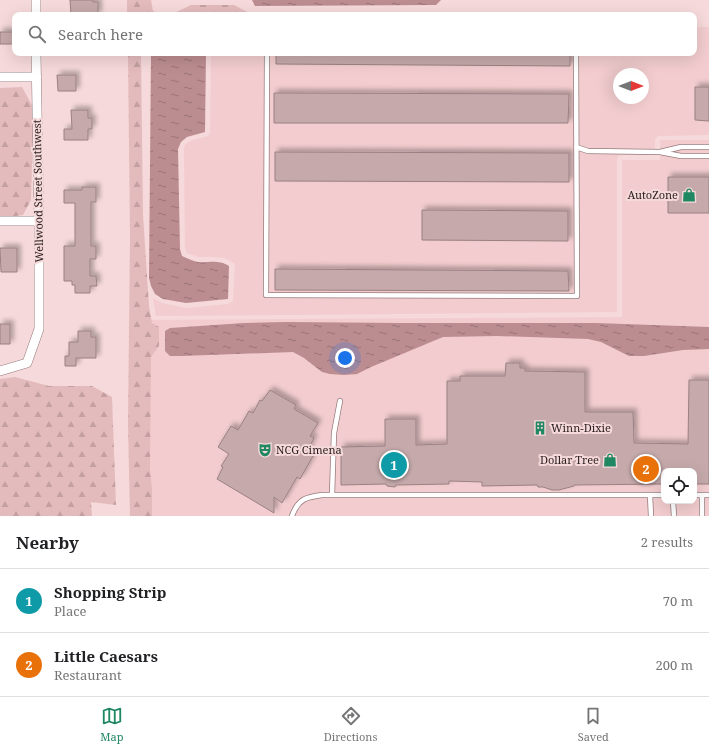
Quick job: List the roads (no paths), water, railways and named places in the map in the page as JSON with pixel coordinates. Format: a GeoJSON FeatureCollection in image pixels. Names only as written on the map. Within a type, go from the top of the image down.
{"type":"FeatureCollection","features":[{"type":"Feature","properties":{"kind":"street"},"geometry":{"type":"LineString","coordinates":[[36,0],[36,12]]}},
{"type":"Feature","properties":{"kind":"street","name":"Wellwood Street Southwest"},"geometry":{"type":"LineString","coordinates":[[0,371],[27,363],[39,329],[36,56]]}},
{"type":"Feature","properties":{"kind":"street"},"geometry":{"type":"LineString","coordinates":[[0,77],[36,77]]}},
{"type":"Feature","properties":{"kind":"street"},"geometry":{"type":"LineString","coordinates":[[0,221],[39,221]]}},
{"type":"Feature","properties":{"kind":"lane"},"geometry":{"type":"LineString","coordinates":[[267,56],[266,295],[577,296],[576,56]]}},
{"type":"Feature","properties":{"kind":"lane"},"geometry":{"type":"LineString","coordinates":[[576,147],[588,151],[660,152],[681,156],[709,156]]}},
{"type":"Feature","properties":{"kind":"lane"},"geometry":{"type":"LineString","coordinates":[[660,152],[681,147],[709,147]]}},
{"type":"Feature","properties":{"kind":"lane"},"geometry":{"type":"LineString","coordinates":[[332,495],[334,433],[340,402]]}},
{"type":"Feature","properties":{"kind":"lane"},"geometry":{"type":"LineString","coordinates":[[292,516],[298,503],[307,497],[322,495],[661,495]]}},
{"type":"Feature","properties":{"kind":"lane"},"geometry":{"type":"LineString","coordinates":[[650,495],[651,516]]}},
{"type":"Feature","properties":{"kind":"lane"},"geometry":{"type":"LineString","coordinates":[[697,495],[709,495]]}},
{"type":"Feature","properties":{"kind":"lane"},"geometry":{"type":"LineString","coordinates":[[702,495],[702,516]]}},
{"type":"Feature","properties":{"kind":"lane"},"geometry":{"type":"LineString","coordinates":[[674,504],[674,516]]}},
{"type":"Feature","properties":{"kind":"water"},"geometry":{"type":"Polygon","coordinates":[[[252,0],[441,0],[436,5],[255,6],[252,0]]]}},
{"type":"Feature","properties":{"kind":"water"},"geometry":{"type":"Polygon","coordinates":[[[151,56],[206,56],[205,132],[187,137],[181,142],[178,149],[180,249],[182,256],[194,261],[217,262],[229,266],[228,299],[186,303],[163,299],[155,294],[149,278],[151,56]]]}},
{"type":"Feature","properties":{"kind":"water"},"geometry":{"type":"Polygon","coordinates":[[[285,322],[596,323],[709,327],[709,349],[683,350],[644,356],[629,356],[601,342],[588,339],[497,336],[443,337],[357,374],[344,375],[322,372],[304,358],[293,352],[170,356],[165,351],[165,331],[170,328],[285,322]]]}},
{"type":"Feature","properties":{"kind":"place","name":"AutoZone"},"geometry":{"type":"Point","coordinates":[689,195]}},
{"type":"Feature","properties":{"kind":"place","name":"Winn-Dixie"},"geometry":{"type":"Point","coordinates":[540,428]}},
{"type":"Feature","properties":{"kind":"place","name":"NCG Cimena"},"geometry":{"type":"Point","coordinates":[265,450]}},
{"type":"Feature","properties":{"kind":"place","name":"Dollar Tree"},"geometry":{"type":"Point","coordinates":[610,460]}},
{"type":"Feature","properties":{"kind":"place","name":"Shopping Strip"},"geometry":{"type":"Point","coordinates":[394,465]}},
{"type":"Feature","properties":{"kind":"place","name":"Little Caesars"},"geometry":{"type":"Point","coordinates":[646,469]}}]}
